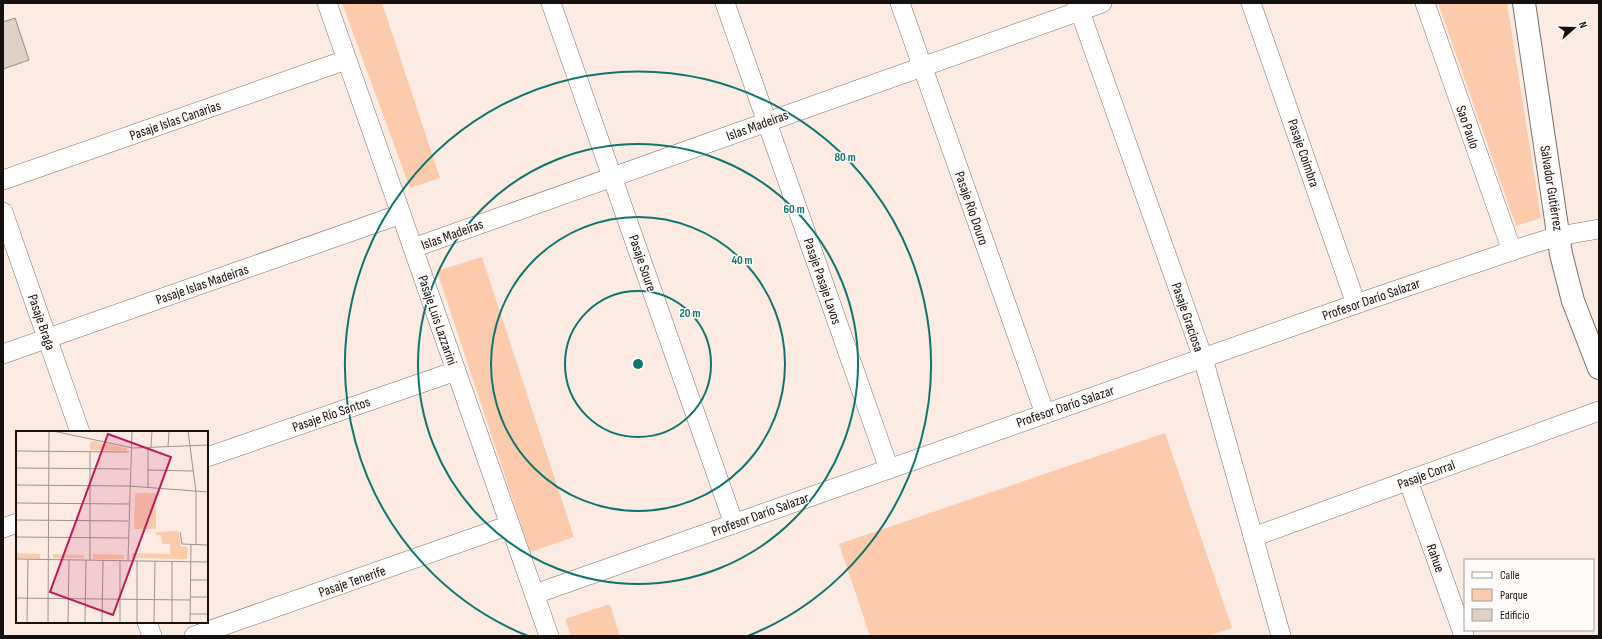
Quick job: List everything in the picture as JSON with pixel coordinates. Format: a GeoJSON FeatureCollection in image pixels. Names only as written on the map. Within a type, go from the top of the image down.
{"type":"FeatureCollection","features":[{"type":"Feature","properties":{"kind":"street","name":"Pasaje Luis Lazzarini"},"geometry":{"type":"LineString","coordinates":[[327,3],[549,636]]}},
{"type":"Feature","properties":{"kind":"street","name":"Pasaje Soure"},"geometry":{"type":"LineString","coordinates":[[551,3],[734,524]]}},
{"type":"Feature","properties":{"kind":"street","name":"Pasaje Pasaje Lavos"},"geometry":{"type":"LineString","coordinates":[[725,3],[889,469]]}},
{"type":"Feature","properties":{"kind":"street","name":"Pasaje Río Douro"},"geometry":{"type":"LineString","coordinates":[[900,3],[1045,414]]}},
{"type":"Feature","properties":{"kind":"street","name":"Islas Madeiras"},"geometry":{"type":"LineString","coordinates":[[413,248],[922,67],[1078,7],[1102,3]]}},
{"type":"Feature","properties":{"kind":"street","name":"Pasaje Coimbra"},"geometry":{"type":"LineString","coordinates":[[1251,3],[1356,304]]}},
{"type":"Feature","properties":{"kind":"street","name":"Sao Paulo"},"geometry":{"type":"LineString","coordinates":[[1425,3],[1512,251]]}},
{"type":"Feature","properties":{"kind":"street","name":"Salvador Gutiérrez"},"geometry":{"type":"LineString","coordinates":[[1524,3],[1561,254],[1573,301],[1599,368]]}},
{"type":"Feature","properties":{"kind":"street","name":"Pasaje Graciosa"},"geometry":{"type":"LineString","coordinates":[[1078,7],[1202,358],[1281,636]]}},
{"type":"Feature","properties":{"kind":"street","name":"Pasaje Islas Canarias"},"geometry":{"type":"LineString","coordinates":[[3,180],[346,60]]}},
{"type":"Feature","properties":{"kind":"street","name":"Pasaje Braga"},"geometry":{"type":"LineString","coordinates":[[3,212],[80,431]]}},
{"type":"Feature","properties":{"kind":"street","name":"Pasaje Islas Madeiras"},"geometry":{"type":"LineString","coordinates":[[3,354],[400,214]]}},
{"type":"Feature","properties":{"kind":"street","name":"Profesor Darío Salazar"},"geometry":{"type":"LineString","coordinates":[[535,594],[1356,304],[1559,236],[1599,229]]}},
{"type":"Feature","properties":{"kind":"street","name":"Pasaje Río Santos"},"geometry":{"type":"LineString","coordinates":[[208,457],[456,370]]}},
{"type":"Feature","properties":{"kind":"street","name":"Pasaje Corral"},"geometry":{"type":"LineString","coordinates":[[1253,537],[1599,411]]}},
{"type":"Feature","properties":{"kind":"street","name":"Rahue"},"geometry":{"type":"LineString","coordinates":[[1408,480],[1464,636]]}},
{"type":"Feature","properties":{"kind":"street"},"geometry":{"type":"LineString","coordinates":[[3,528],[16,523]]}},
{"type":"Feature","properties":{"kind":"street","name":"Pasaje Tenerife"},"geometry":{"type":"LineString","coordinates":[[194,636],[510,525]]}},
{"type":"Feature","properties":{"kind":"street"},"geometry":{"type":"LineString","coordinates":[[147,623],[152,636]]}},
{"type":"Feature","properties":{"kind":"green space"},"geometry":{"type":"Polygon","coordinates":[[[342,3],[382,3],[440,178],[410,188],[342,3]]]}},
{"type":"Feature","properties":{"kind":"green space"},"geometry":{"type":"Polygon","coordinates":[[[1438,3],[1507,3],[1541,218],[1516,226],[1438,3]]]}},
{"type":"Feature","properties":{"kind":"green space"},"geometry":{"type":"Polygon","coordinates":[[[482,257],[574,537],[530,552],[437,271],[482,257]]]}},
{"type":"Feature","properties":{"kind":"green space"},"geometry":{"type":"Polygon","coordinates":[[[1165,433],[1232,628],[1209,636],[870,636],[839,544],[1165,433]]]}},
{"type":"Feature","properties":{"kind":"green space"},"geometry":{"type":"Polygon","coordinates":[[[610,604],[620,636],[571,636],[565,619],[610,604]]]}},
{"type":"Feature","properties":{"kind":"building"},"geometry":{"type":"Polygon","coordinates":[[[15,18],[29,60],[3,69],[3,22],[15,18]]]}}]}
